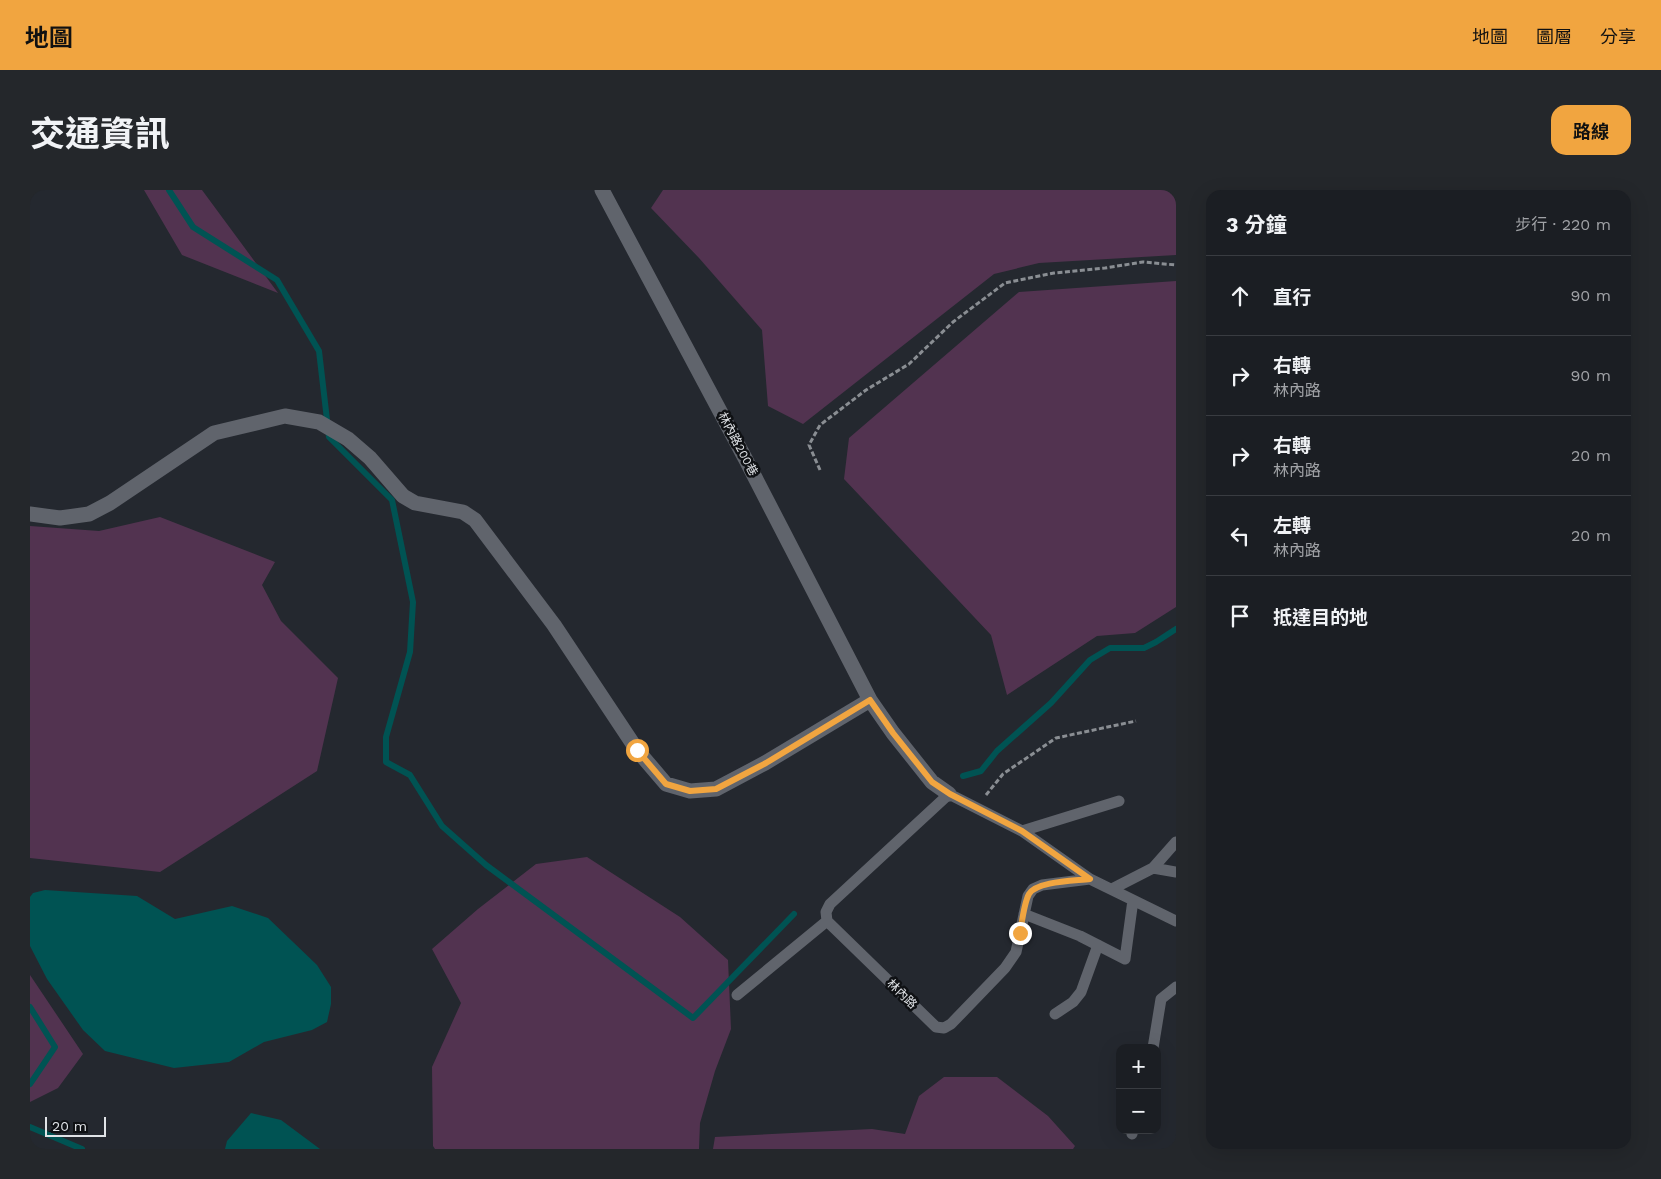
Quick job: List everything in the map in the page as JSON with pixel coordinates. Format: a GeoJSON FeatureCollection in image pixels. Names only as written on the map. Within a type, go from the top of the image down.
{"type":"FeatureCollection","features":[{"type":"Feature","properties":{"kind":"street","name":"林內路200巷"},"geometry":{"type":"LineString","coordinates":[[602,190],[751,468],[870,700]]}},
{"type":"Feature","properties":{"kind":"street"},"geometry":{"type":"LineString","coordinates":[[30,514],[60,518],[89,514],[110,503],[214,433],[285,416],[319,422],[348,439],[370,458],[403,496],[415,503],[464,512],[475,520],[554,625],[637,750],[666,784],[690,791],[716,789],[766,763],[870,700],[893,733],[932,782],[950,794]]}},
{"type":"Feature","properties":{"kind":"lane"},"geometry":{"type":"LineString","coordinates":[[737,995],[827,920],[826,912],[830,904],[950,794],[1022,831],[1090,879],[1176,921]]}},
{"type":"Feature","properties":{"kind":"lane"},"geometry":{"type":"LineString","coordinates":[[1022,831],[1119,801]]}},
{"type":"Feature","properties":{"kind":"lane"},"geometry":{"type":"LineString","coordinates":[[1112,889],[1153,868],[1175,845]]}},
{"type":"Feature","properties":{"kind":"lane"},"geometry":{"type":"LineString","coordinates":[[1153,868],[1176,872]]}},
{"type":"Feature","properties":{"kind":"lane","name":"林內路"},"geometry":{"type":"LineString","coordinates":[[827,920],[936,1027],[944,1028],[951,1024],[1005,968],[1016,952],[1028,896],[1033,889],[1042,885],[1090,879]]}},
{"type":"Feature","properties":{"kind":"lane"},"geometry":{"type":"LineString","coordinates":[[1024,914],[1080,936],[1125,959],[1134,900]]}},
{"type":"Feature","properties":{"kind":"lane"},"geometry":{"type":"LineString","coordinates":[[1055,1014],[1073,1002],[1081,992],[1098,945]]}},
{"type":"Feature","properties":{"kind":"lane"},"geometry":{"type":"LineString","coordinates":[[1154,1044],[1161,999],[1176,987]]}},
{"type":"Feature","properties":{"kind":"path"},"geometry":{"type":"LineString","coordinates":[[820,470],[809,445],[820,425],[866,390],[909,364],[953,322],[1005,283],[1054,273],[1143,262],[1176,265]]}},
{"type":"Feature","properties":{"kind":"path"},"geometry":{"type":"LineString","coordinates":[[976,807],[1003,774],[1056,738],[1136,721]]}},
{"type":"Feature","properties":{"kind":"shaded area"},"geometry":{"type":"Polygon","coordinates":[[[144,190],[202,190],[278,293],[182,255],[144,190]]]}},
{"type":"Feature","properties":{"kind":"shaded area"},"geometry":{"type":"Polygon","coordinates":[[[663,190],[1176,190],[1176,255],[1039,263],[994,274],[803,424],[768,406],[762,330],[699,258],[651,208],[663,190]]]}},
{"type":"Feature","properties":{"kind":"shaded area"},"geometry":{"type":"Polygon","coordinates":[[[1176,281],[1176,607],[1135,633],[1097,636],[1007,695],[991,635],[844,479],[849,438],[1019,292],[1176,281]]]}},
{"type":"Feature","properties":{"kind":"shaded area"},"geometry":{"type":"Polygon","coordinates":[[[160,517],[275,562],[262,585],[281,621],[338,678],[317,771],[160,872],[30,858],[30,526],[99,531],[160,517]]]}},
{"type":"Feature","properties":{"kind":"shaded area"},"geometry":{"type":"Polygon","coordinates":[[[587,857],[680,917],[728,960],[731,1029],[715,1071],[700,1123],[699,1149],[435,1149],[433,1146],[432,1067],[461,1003],[432,949],[478,909],[536,864],[587,857]]]}},
{"type":"Feature","properties":{"kind":"shaded area"},"geometry":{"type":"Polygon","coordinates":[[[45,890],[137,896],[175,919],[232,906],[268,918],[317,965],[331,987],[331,1004],[327,1022],[312,1030],[264,1042],[229,1062],[174,1068],[105,1051],[83,1030],[47,979],[30,946],[30,897],[33,893],[45,890]]]}},
{"type":"Feature","properties":{"kind":"shaded area"},"geometry":{"type":"Polygon","coordinates":[[[30,975],[83,1054],[58,1088],[30,1102],[30,975]]]}},
{"type":"Feature","properties":{"kind":"shaded area"},"geometry":{"type":"Polygon","coordinates":[[[944,1077],[997,1077],[1048,1116],[1075,1146],[1073,1149],[713,1149],[715,1137],[872,1129],[905,1134],[919,1096],[944,1077]]]}},
{"type":"Feature","properties":{"kind":"shaded area"},"geometry":{"type":"Polygon","coordinates":[[[251,1113],[281,1120],[320,1149],[225,1149],[227,1141],[251,1113]]]}},
{"type":"Feature","properties":{"kind":"waterway"},"geometry":{"type":"LineString","coordinates":[[169,190],[193,227],[277,280],[319,351],[329,437],[392,500],[413,602],[410,652],[386,737],[386,762],[410,775],[442,826],[486,865],[693,1018],[794,914]]}},
{"type":"Feature","properties":{"kind":"waterway"},"geometry":{"type":"LineString","coordinates":[[963,776],[981,771],[997,751],[1051,703],[1090,660],[1110,648],[1144,648],[1176,629]]}},
{"type":"Feature","properties":{"kind":"waterway"},"geometry":{"type":"LineString","coordinates":[[30,1007],[55,1047],[30,1084]]}},
{"type":"Feature","properties":{"kind":"waterway"},"geometry":{"type":"LineString","coordinates":[[30,1127],[82,1149]]}},
{"type":"Feature","properties":{"kind":"route"},"geometry":{"type":"LineString","coordinates":[[637,750],[666,784],[690,791],[716,789],[766,763],[870,700],[893,733],[932,782],[950,794],[1022,831],[1090,879],[1042,885],[1033,889],[1028,896],[1020,933]]}}]}
